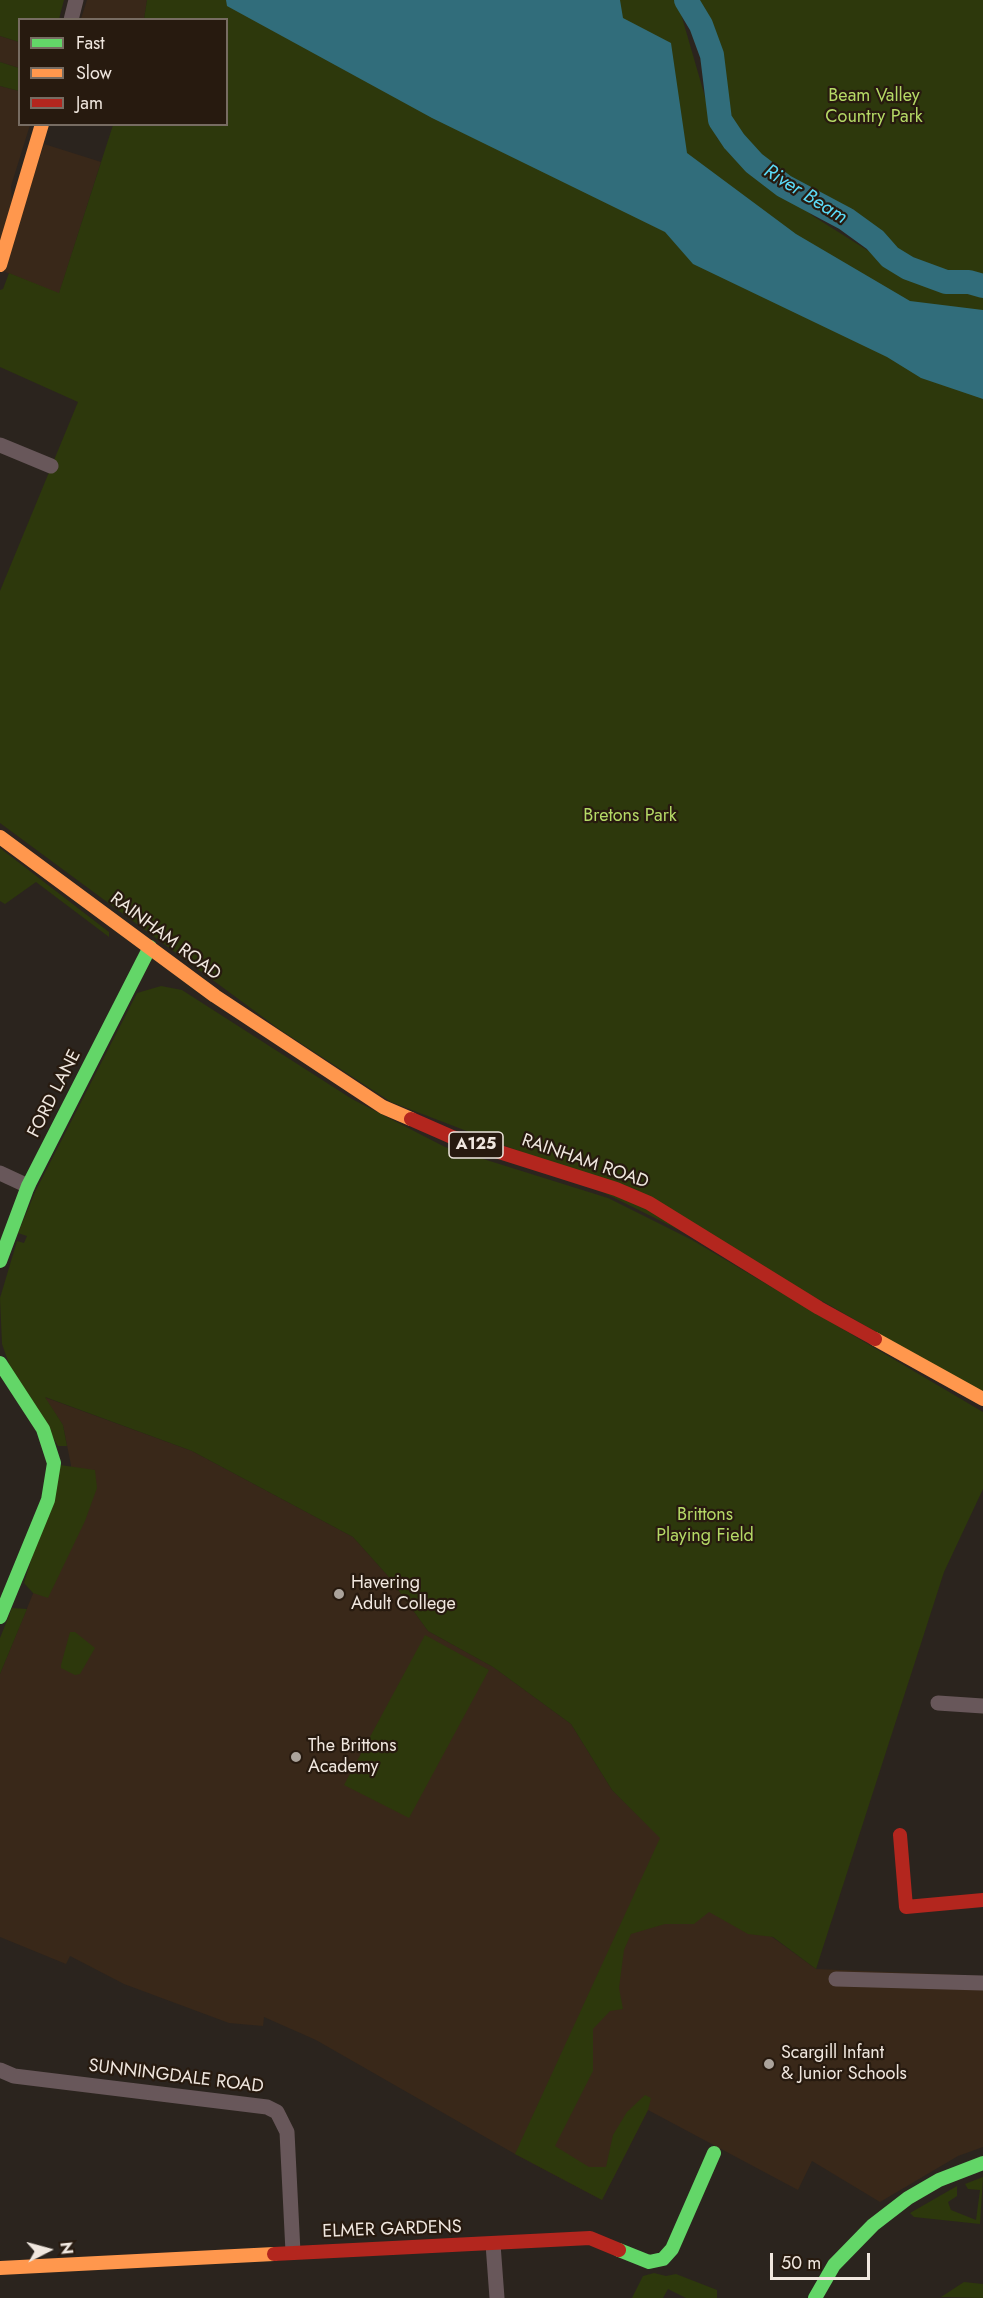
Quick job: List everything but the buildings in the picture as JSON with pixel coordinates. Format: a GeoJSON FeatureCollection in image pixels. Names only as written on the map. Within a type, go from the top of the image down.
{"type":"FeatureCollection","features":[{"type":"Feature","properties":{"kind":"street"},"geometry":{"type":"LineString","coordinates":[[72,18],[76,0]]}},
{"type":"Feature","properties":{"kind":"street"},"geometry":{"type":"LineString","coordinates":[[0,265],[41,126]]}},
{"type":"Feature","properties":{"kind":"street"},"geometry":{"type":"LineString","coordinates":[[0,445],[51,466]]}},
{"type":"Feature","properties":{"kind":"street","name":"RAINHAM ROAD"},"geometry":{"type":"LineString","coordinates":[[0,837],[214,996],[383,1107],[452,1137],[616,1189],[649,1203],[819,1308],[983,1400]]}},
{"type":"Feature","properties":{"kind":"street","name":"FORD LANE"},"geometry":{"type":"LineString","coordinates":[[0,1261],[28,1186],[150,948]]}},
{"type":"Feature","properties":{"kind":"street"},"geometry":{"type":"LineString","coordinates":[[0,1173],[28,1186]]}},
{"type":"Feature","properties":{"kind":"street"},"geometry":{"type":"LineString","coordinates":[[0,1363],[43,1429],[54,1463],[54,1480],[48,1500],[0,1617]]}},
{"type":"Feature","properties":{"kind":"street"},"geometry":{"type":"LineString","coordinates":[[938,1702],[983,1706]]}},
{"type":"Feature","properties":{"kind":"street"},"geometry":{"type":"LineString","coordinates":[[900,1835],[906,1907],[983,1900]]}},
{"type":"Feature","properties":{"kind":"street"},"geometry":{"type":"LineString","coordinates":[[836,1979],[983,1983]]}},
{"type":"Feature","properties":{"kind":"street","name":"SUNNINGDALE ROAD"},"geometry":{"type":"LineString","coordinates":[[0,2070],[14,2076],[267,2107],[277,2112],[287,2132],[293,2252]]}},
{"type":"Feature","properties":{"kind":"street","name":"ELMER GARDENS"},"geometry":{"type":"LineString","coordinates":[[0,2268],[590,2238],[648,2262],[663,2259],[672,2249],[714,2153]]}},
{"type":"Feature","properties":{"kind":"street"},"geometry":{"type":"LineString","coordinates":[[815,2298],[834,2265],[873,2225],[908,2198],[939,2180],[983,2163]]}},
{"type":"Feature","properties":{"kind":"street"},"geometry":{"type":"LineString","coordinates":[[493,2244],[497,2298]]}},
{"type":"Feature","properties":{"kind":"shaded area"},"geometry":{"type":"Polygon","coordinates":[[[87,0],[147,0],[144,18],[81,18],[87,0]]]}},
{"type":"Feature","properties":{"kind":"shaded area"},"geometry":{"type":"Polygon","coordinates":[[[0,36],[18,42],[18,68],[0,62],[0,36]]]}},
{"type":"Feature","properties":{"kind":"shaded area"},"geometry":{"type":"Polygon","coordinates":[[[0,86],[18,91],[18,126],[30,126],[11,186],[13,211],[0,254],[0,86]]]}},
{"type":"Feature","properties":{"kind":"shaded area"},"geometry":{"type":"Polygon","coordinates":[[[44,144],[101,162],[59,294],[3,271],[44,144]]]}},
{"type":"Feature","properties":{"kind":"shaded area","name":"The Brittons Academy"},"geometry":{"type":"Polygon","coordinates":[[[44,1397],[192,1451],[353,1537],[388,1576],[428,1631],[493,1667],[571,1724],[612,1790],[735,1910],[816,1969],[983,1976],[983,2147],[958,2156],[880,2202],[812,2161],[798,2190],[648,2110],[602,2200],[515,2154],[316,2040],[264,2017],[263,2026],[229,2023],[124,1984],[70,1956],[66,1964],[0,1937],[0,1674],[60,1528],[70,1491],[71,1465],[63,1425],[44,1397]]]}},
{"type":"Feature","properties":{"kind":"green space"},"geometry":{"type":"Polygon","coordinates":[[[0,0],[64,0],[59,18],[18,18],[18,42],[0,36],[0,0]]]}},
{"type":"Feature","properties":{"kind":"green space","name":"Bretons Park"},"geometry":{"type":"Polygon","coordinates":[[[147,0],[674,0],[679,7],[717,138],[813,216],[913,279],[983,288],[983,1393],[822,1301],[524,1153],[391,1102],[279,1029],[0,823],[0,591],[78,402],[0,367],[0,290],[3,289],[9,273],[59,293],[113,126],[228,126],[228,18],[144,18],[147,0]]]}},
{"type":"Feature","properties":{"kind":"green space","name":"Beam Valley Country Park"},"geometry":{"type":"Polygon","coordinates":[[[699,0],[983,0],[983,280],[908,265],[880,235],[758,159],[729,115],[714,27],[699,0]]]}},
{"type":"Feature","properties":{"kind":"green space"},"geometry":{"type":"Polygon","coordinates":[[[0,62],[18,68],[18,91],[0,86],[0,62]]]}},
{"type":"Feature","properties":{"kind":"green space"},"geometry":{"type":"Polygon","coordinates":[[[0,848],[109,932],[109,937],[36,882],[5,904],[0,901],[0,848]]]}},
{"type":"Feature","properties":{"kind":"green space","name":"Brittons Playing Field"},"geometry":{"type":"Polygon","coordinates":[[[161,986],[182,990],[352,1099],[445,1147],[608,1198],[692,1240],[983,1412],[983,1489],[944,1572],[816,1969],[773,1937],[748,1934],[709,1912],[694,1924],[665,1924],[631,1934],[624,1950],[619,1988],[623,2009],[610,2011],[593,2029],[593,2071],[555,2146],[589,2167],[606,2167],[613,2135],[627,2112],[645,2095],[651,2098],[648,2110],[602,2200],[515,2154],[660,1838],[612,1790],[571,1724],[493,1667],[428,1631],[388,1576],[353,1537],[192,1451],[45,1397],[63,1425],[67,1446],[58,1446],[10,1367],[2,1344],[0,1298],[17,1241],[24,1243],[27,1236],[18,1233],[36,1190],[137,993],[161,986]]]}},
{"type":"Feature","properties":{"kind":"green space"},"geometry":{"type":"Polygon","coordinates":[[[60,1465],[95,1470],[97,1488],[85,1521],[48,1598],[33,1593],[24,1583],[60,1465]]]}},
{"type":"Feature","properties":{"kind":"green space"},"geometry":{"type":"Polygon","coordinates":[[[12,1608],[27,1609],[0,1674],[0,1638],[12,1608]]]}},
{"type":"Feature","properties":{"kind":"green space"},"geometry":{"type":"Polygon","coordinates":[[[70,1632],[75,1632],[95,1648],[80,1674],[75,1675],[61,1668],[70,1632]]]}},
{"type":"Feature","properties":{"kind":"green space"},"geometry":{"type":"Polygon","coordinates":[[[425,1635],[489,1670],[409,1818],[344,1785],[425,1635]]]}},
{"type":"Feature","properties":{"kind":"green space"},"geometry":{"type":"Polygon","coordinates":[[[983,2177],[980,2224],[914,2217],[910,2213],[957,2186],[957,2196],[948,2202],[951,2210],[976,2220],[980,2190],[968,2189],[965,2184],[983,2177]]]}},
{"type":"Feature","properties":{"kind":"green space"},"geometry":{"type":"Polygon","coordinates":[[[654,2273],[666,2276],[676,2274],[717,2290],[717,2298],[686,2298],[668,2289],[663,2298],[632,2298],[643,2276],[654,2273]]]}},
{"type":"Feature","properties":{"kind":"green space"},"geometry":{"type":"Polygon","coordinates":[[[964,2282],[983,2284],[983,2298],[941,2297],[964,2282]]]}},
{"type":"Feature","properties":{"kind":"water"},"geometry":{"type":"Polygon","coordinates":[[[226,0],[620,0],[623,18],[671,43],[687,153],[796,234],[910,301],[983,310],[983,399],[921,378],[887,357],[693,264],[665,232],[432,118],[227,6],[226,0]]]}},
{"type":"Feature","properties":{"kind":"waterway","name":"River Beam"},"geometry":{"type":"LineString","coordinates":[[686,0],[701,25],[712,55],[720,120],[734,141],[754,163],[784,186],[846,219],[875,240],[890,257],[908,268],[946,282],[969,282],[983,286]]}},
{"type":"Feature","properties":{"kind":"traffic: fast"},"geometry":{"type":"LineString","coordinates":[[0,1261],[28,1186],[150,947]]}},
{"type":"Feature","properties":{"kind":"traffic: fast"},"geometry":{"type":"LineString","coordinates":[[0,1363],[43,1429],[54,1463],[48,1500],[0,1617]]}},
{"type":"Feature","properties":{"kind":"traffic: fast"},"geometry":{"type":"LineString","coordinates":[[619,2250],[649,2262],[663,2259],[672,2249],[714,2153]]}},
{"type":"Feature","properties":{"kind":"traffic: fast"},"geometry":{"type":"LineString","coordinates":[[815,2298],[834,2265],[873,2225],[908,2198],[939,2180],[983,2163]]}},
{"type":"Feature","properties":{"kind":"traffic: slow"},"geometry":{"type":"LineString","coordinates":[[0,265],[41,126]]}},
{"type":"Feature","properties":{"kind":"traffic: slow"},"geometry":{"type":"LineString","coordinates":[[0,837],[215,996],[383,1107],[411,1119]]}},
{"type":"Feature","properties":{"kind":"traffic: slow"},"geometry":{"type":"LineString","coordinates":[[875,1339],[983,1399]]}},
{"type":"Feature","properties":{"kind":"traffic: slow"},"geometry":{"type":"LineString","coordinates":[[0,2268],[274,2254]]}},
{"type":"Feature","properties":{"kind":"traffic: jam"},"geometry":{"type":"LineString","coordinates":[[411,1119],[452,1137],[616,1189],[649,1203],[819,1308],[875,1339]]}},
{"type":"Feature","properties":{"kind":"traffic: jam"},"geometry":{"type":"LineString","coordinates":[[900,1835],[906,1907],[983,1900]]}},
{"type":"Feature","properties":{"kind":"traffic: jam"},"geometry":{"type":"LineString","coordinates":[[274,2254],[590,2238],[619,2250]]}},
{"type":"Feature","properties":{"kind":"place","name":"Havering Adult College"},"geometry":{"type":"Point","coordinates":[339,1594]}},
{"type":"Feature","properties":{"kind":"place","name":"The Brittons Academy"},"geometry":{"type":"Point","coordinates":[296,1757]}},
{"type":"Feature","properties":{"kind":"place","name":"Scargill Infant & Junior Schools"},"geometry":{"type":"Point","coordinates":[769,2064]}}]}
